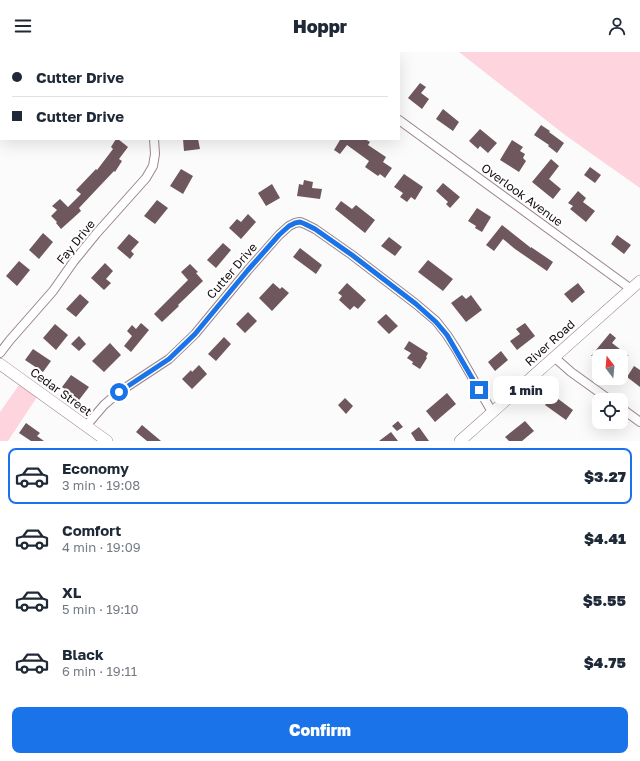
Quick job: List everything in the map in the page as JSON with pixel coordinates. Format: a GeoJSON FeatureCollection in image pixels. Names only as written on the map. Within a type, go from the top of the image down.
{"type":"FeatureCollection","features":[{"type":"Feature","properties":{"kind":"street","name":"Overlook Avenue"},"geometry":{"type":"LineString","coordinates":[[400,121],[631,289]]}},
{"type":"Feature","properties":{"kind":"street","name":"Fay Drive"},"geometry":{"type":"LineString","coordinates":[[0,354],[10,340],[53,291],[74,261],[96,234],[146,178],[153,166],[155,154],[154,140]]}},
{"type":"Feature","properties":{"kind":"street","name":"Cutter Drive"},"geometry":{"type":"LineString","coordinates":[[86,426],[119,392],[169,359],[195,334],[279,235],[289,226],[300,222],[315,229],[352,255],[416,304],[436,322],[447,335],[492,412]]}},
{"type":"Feature","properties":{"kind":"street","name":"River Road"},"geometry":{"type":"LineString","coordinates":[[460,441],[640,281]]}},
{"type":"Feature","properties":{"kind":"street"},"geometry":{"type":"LineString","coordinates":[[554,357],[571,372],[600,393]]}},
{"type":"Feature","properties":{"kind":"street","name":"Cedar Street"},"geometry":{"type":"LineString","coordinates":[[0,364],[107,441]]}},
{"type":"Feature","properties":{"kind":"street"},"geometry":{"type":"LineString","coordinates":[[628,413],[640,422]]}},
{"type":"Feature","properties":{"kind":"shaded area"},"geometry":{"type":"Polygon","coordinates":[[[459,52],[640,52],[640,188],[565,135],[459,52]]]}},
{"type":"Feature","properties":{"kind":"shaded area"},"geometry":{"type":"Polygon","coordinates":[[[19,385],[37,397],[8,441],[0,441],[0,412],[19,385]]]}},
{"type":"Feature","properties":{"kind":"building"},"geometry":{"type":"Polygon","coordinates":[[[420,83],[426,87],[421,93],[429,99],[422,109],[408,98],[420,83]]]}},
{"type":"Feature","properties":{"kind":"building"},"geometry":{"type":"Polygon","coordinates":[[[443,109],[459,122],[453,131],[436,119],[443,109]]]}},
{"type":"Feature","properties":{"kind":"building"},"geometry":{"type":"Polygon","coordinates":[[[541,125],[564,143],[557,153],[548,146],[549,145],[534,135],[541,125]]]}},
{"type":"Feature","properties":{"kind":"building"},"geometry":{"type":"Polygon","coordinates":[[[480,129],[497,143],[488,153],[480,146],[478,149],[469,141],[480,129]]]}},
{"type":"Feature","properties":{"kind":"building"},"geometry":{"type":"Polygon","coordinates":[[[115,140],[119,140],[128,147],[119,159],[122,161],[115,172],[114,171],[79,208],[81,211],[61,229],[51,216],[57,210],[52,206],[60,199],[68,207],[81,194],[76,190],[96,169],[97,170],[113,149],[111,147],[115,140]]]}},
{"type":"Feature","properties":{"kind":"building"},"geometry":{"type":"Polygon","coordinates":[[[183,140],[198,140],[200,149],[184,151],[183,140]]]}},
{"type":"Feature","properties":{"kind":"building"},"geometry":{"type":"Polygon","coordinates":[[[340,140],[367,140],[370,142],[368,145],[386,157],[383,162],[392,168],[385,178],[380,174],[378,176],[365,167],[369,161],[347,145],[340,154],[334,150],[340,140]]]}},
{"type":"Feature","properties":{"kind":"building"},"geometry":{"type":"Polygon","coordinates":[[[512,140],[523,147],[520,151],[525,154],[523,158],[526,161],[519,172],[500,160],[512,140]]]}},
{"type":"Feature","properties":{"kind":"building"},"geometry":{"type":"Polygon","coordinates":[[[551,159],[559,166],[549,179],[561,189],[553,199],[532,182],[551,159]]]}},
{"type":"Feature","properties":{"kind":"building"},"geometry":{"type":"Polygon","coordinates":[[[590,167],[601,175],[595,183],[584,175],[590,167]]]}},
{"type":"Feature","properties":{"kind":"building"},"geometry":{"type":"Polygon","coordinates":[[[181,169],[193,176],[183,194],[170,186],[181,169]]]}},
{"type":"Feature","properties":{"kind":"building"},"geometry":{"type":"Polygon","coordinates":[[[404,174],[423,187],[415,200],[411,197],[407,202],[400,197],[403,193],[394,187],[404,174]]]}},
{"type":"Feature","properties":{"kind":"building"},"geometry":{"type":"Polygon","coordinates":[[[304,180],[313,182],[312,188],[322,189],[320,199],[297,196],[299,184],[303,185],[304,180]]]}},
{"type":"Feature","properties":{"kind":"building"},"geometry":{"type":"Polygon","coordinates":[[[443,183],[460,197],[450,208],[446,204],[448,202],[436,191],[443,183]]]}},
{"type":"Feature","properties":{"kind":"building"},"geometry":{"type":"Polygon","coordinates":[[[272,184],[280,198],[266,206],[258,193],[272,184]]]}},
{"type":"Feature","properties":{"kind":"building"},"geometry":{"type":"Polygon","coordinates":[[[578,191],[586,198],[583,202],[595,211],[586,222],[570,209],[573,206],[568,203],[578,191]]]}},
{"type":"Feature","properties":{"kind":"building"},"geometry":{"type":"Polygon","coordinates":[[[157,200],[168,208],[155,224],[144,216],[157,200]]]}},
{"type":"Feature","properties":{"kind":"building"},"geometry":{"type":"Polygon","coordinates":[[[341,201],[352,209],[356,205],[375,220],[365,233],[335,209],[341,201]]]}},
{"type":"Feature","properties":{"kind":"building"},"geometry":{"type":"Polygon","coordinates":[[[477,208],[491,217],[482,232],[468,221],[477,208]]]}},
{"type":"Feature","properties":{"kind":"building"},"geometry":{"type":"Polygon","coordinates":[[[248,214],[256,222],[241,239],[229,228],[237,219],[241,222],[248,214]]]}},
{"type":"Feature","properties":{"kind":"building"},"geometry":{"type":"Polygon","coordinates":[[[502,225],[531,248],[553,262],[547,271],[503,239],[494,251],[486,245],[502,225]]]}},
{"type":"Feature","properties":{"kind":"building"},"geometry":{"type":"Polygon","coordinates":[[[43,233],[53,242],[39,259],[29,250],[43,233]]]}},
{"type":"Feature","properties":{"kind":"building"},"geometry":{"type":"Polygon","coordinates":[[[129,234],[139,242],[131,251],[134,254],[130,259],[117,248],[129,234]]]}},
{"type":"Feature","properties":{"kind":"building"},"geometry":{"type":"Polygon","coordinates":[[[617,235],[631,245],[624,254],[611,244],[617,235]]]}},
{"type":"Feature","properties":{"kind":"building"},"geometry":{"type":"Polygon","coordinates":[[[389,237],[402,247],[395,256],[381,246],[389,237]]]}},
{"type":"Feature","properties":{"kind":"building"},"geometry":{"type":"Polygon","coordinates":[[[223,243],[231,250],[216,268],[207,260],[223,243]]]}},
{"type":"Feature","properties":{"kind":"building"},"geometry":{"type":"Polygon","coordinates":[[[300,248],[322,265],[316,274],[293,257],[300,248]]]}},
{"type":"Feature","properties":{"kind":"building"},"geometry":{"type":"Polygon","coordinates":[[[428,260],[453,279],[443,291],[418,272],[428,260]]]}},
{"type":"Feature","properties":{"kind":"building"},"geometry":{"type":"Polygon","coordinates":[[[19,261],[30,270],[17,286],[6,276],[19,261]]]}},
{"type":"Feature","properties":{"kind":"building"},"geometry":{"type":"Polygon","coordinates":[[[105,263],[113,271],[106,279],[111,283],[104,290],[91,278],[105,263]]]}},
{"type":"Feature","properties":{"kind":"building"},"geometry":{"type":"Polygon","coordinates":[[[190,264],[198,272],[196,273],[203,281],[162,322],[154,314],[188,280],[181,272],[190,264]]]}},
{"type":"Feature","properties":{"kind":"building"},"geometry":{"type":"Polygon","coordinates":[[[273,283],[280,289],[282,287],[289,293],[272,311],[259,298],[273,283]]]}},
{"type":"Feature","properties":{"kind":"building"},"geometry":{"type":"Polygon","coordinates":[[[347,283],[366,300],[358,309],[354,306],[350,310],[339,300],[342,296],[338,293],[347,283]]]}},
{"type":"Feature","properties":{"kind":"building"},"geometry":{"type":"Polygon","coordinates":[[[578,283],[585,292],[572,303],[564,294],[578,283]]]}},
{"type":"Feature","properties":{"kind":"building"},"geometry":{"type":"Polygon","coordinates":[[[80,294],[89,302],[76,317],[66,309],[80,294]]]}},
{"type":"Feature","properties":{"kind":"building"},"geometry":{"type":"Polygon","coordinates":[[[462,295],[466,299],[471,295],[482,310],[466,322],[451,303],[462,295]]]}},
{"type":"Feature","properties":{"kind":"building"},"geometry":{"type":"Polygon","coordinates":[[[248,312],[257,321],[245,333],[236,324],[248,312]]]}},
{"type":"Feature","properties":{"kind":"building"},"geometry":{"type":"Polygon","coordinates":[[[386,314],[398,326],[389,334],[377,322],[386,314]]]}},
{"type":"Feature","properties":{"kind":"building"},"geometry":{"type":"Polygon","coordinates":[[[141,323],[149,330],[131,352],[124,346],[132,336],[127,331],[132,325],[136,329],[141,323]]]}},
{"type":"Feature","properties":{"kind":"building"},"geometry":{"type":"Polygon","coordinates":[[[525,323],[535,336],[517,350],[510,341],[520,334],[516,329],[525,323]]]}},
{"type":"Feature","properties":{"kind":"building"},"geometry":{"type":"Polygon","coordinates":[[[55,324],[68,335],[56,350],[43,338],[55,324]]]}},
{"type":"Feature","properties":{"kind":"building"},"geometry":{"type":"Polygon","coordinates":[[[610,333],[616,338],[612,343],[620,349],[597,349],[610,333]]]}},
{"type":"Feature","properties":{"kind":"building"},"geometry":{"type":"Polygon","coordinates":[[[79,336],[86,344],[79,351],[71,344],[79,336]]]}},
{"type":"Feature","properties":{"kind":"building"},"geometry":{"type":"Polygon","coordinates":[[[224,337],[231,344],[216,361],[208,354],[224,337]]]}},
{"type":"Feature","properties":{"kind":"building"},"geometry":{"type":"Polygon","coordinates":[[[409,341],[428,353],[427,358],[420,369],[412,364],[413,362],[407,358],[411,353],[404,349],[409,341]]]}},
{"type":"Feature","properties":{"kind":"building"},"geometry":{"type":"Polygon","coordinates":[[[110,343],[121,355],[104,372],[92,361],[110,343]]]}},
{"type":"Feature","properties":{"kind":"building"},"geometry":{"type":"Polygon","coordinates":[[[33,349],[51,361],[43,372],[25,360],[33,349]]]}},
{"type":"Feature","properties":{"kind":"building"},"geometry":{"type":"Polygon","coordinates":[[[501,351],[508,360],[495,371],[488,362],[501,351]]]}},
{"type":"Feature","properties":{"kind":"building"},"geometry":{"type":"Polygon","coordinates":[[[199,365],[207,374],[192,389],[182,379],[191,370],[192,372],[199,365]]]}},
{"type":"Feature","properties":{"kind":"building"},"geometry":{"type":"Polygon","coordinates":[[[634,366],[640,370],[640,387],[628,378],[634,366]]]}},
{"type":"Feature","properties":{"kind":"building"},"geometry":{"type":"Polygon","coordinates":[[[71,375],[89,387],[79,400],[62,387],[71,375]]]}},
{"type":"Feature","properties":{"kind":"building"},"geometry":{"type":"Polygon","coordinates":[[[447,393],[456,404],[435,422],[426,411],[447,393]]]}},
{"type":"Feature","properties":{"kind":"building"},"geometry":{"type":"Polygon","coordinates":[[[553,395],[573,410],[566,420],[545,405],[553,395]]]}},
{"type":"Feature","properties":{"kind":"building"},"geometry":{"type":"Polygon","coordinates":[[[345,398],[353,406],[346,414],[338,405],[345,398]]]}},
{"type":"Feature","properties":{"kind":"building"},"geometry":{"type":"Polygon","coordinates":[[[398,421],[403,427],[397,431],[392,426],[398,421]]]}},
{"type":"Feature","properties":{"kind":"building"},"geometry":{"type":"Polygon","coordinates":[[[525,421],[534,431],[522,441],[509,441],[505,437],[525,421]]]}},
{"type":"Feature","properties":{"kind":"building"},"geometry":{"type":"Polygon","coordinates":[[[26,423],[40,433],[37,436],[44,441],[31,441],[19,433],[26,423]]]}},
{"type":"Feature","properties":{"kind":"building"},"geometry":{"type":"Polygon","coordinates":[[[142,425],[161,441],[147,441],[136,432],[142,425]]]}},
{"type":"Feature","properties":{"kind":"building"},"geometry":{"type":"Polygon","coordinates":[[[419,427],[429,441],[416,441],[411,433],[419,427]]]}},
{"type":"Feature","properties":{"kind":"building"},"geometry":{"type":"Polygon","coordinates":[[[391,432],[398,441],[379,441],[391,432]]]}},
{"type":"Feature","properties":{"kind":"route"},"geometry":{"type":"LineString","coordinates":[[119,392],[169,359],[195,334],[279,235],[289,226],[300,222],[315,229],[352,255],[416,304],[436,322],[447,335],[479,390]]}}]}
